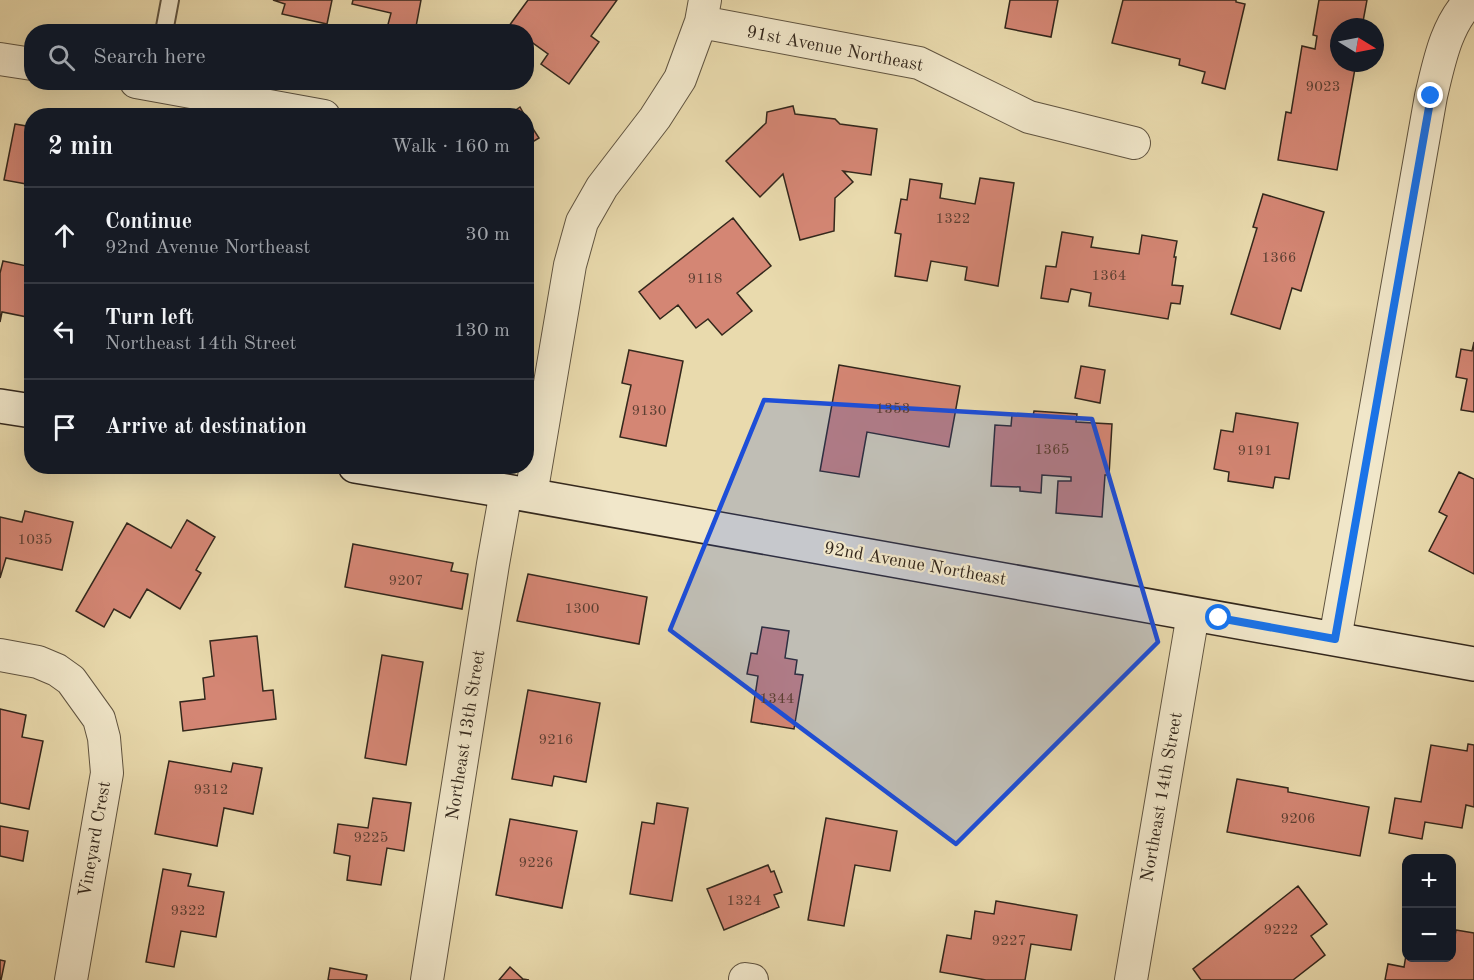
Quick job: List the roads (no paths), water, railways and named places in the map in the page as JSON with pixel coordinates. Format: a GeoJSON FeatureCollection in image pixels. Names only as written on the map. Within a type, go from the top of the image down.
{"type":"FeatureCollection","features":[{"type":"Feature","properties":{"kind":"main road"},"geometry":{"type":"LineString","coordinates":[[0,406],[24,410]]}},
{"type":"Feature","properties":{"kind":"main road","name":"92nd Avenue Northeast"},"geometry":{"type":"LineString","coordinates":[[404,474],[1474,664]]}},
{"type":"Feature","properties":{"kind":"street"},"geometry":{"type":"LineString","coordinates":[[1335,639],[1431,96],[1442,49],[1463,8],[1471,0]]}},
{"type":"Feature","properties":{"kind":"street","name":"91st Avenue Northeast"},"geometry":{"type":"LineString","coordinates":[[703,11],[920,63],[973,87],[1029,117],[1134,143]]}},
{"type":"Feature","properties":{"kind":"street","name":"Northeast 13th Street"},"geometry":{"type":"LineString","coordinates":[[534,426],[570,265],[582,222],[602,187],[655,118],[680,79],[703,11]]}},
{"type":"Feature","properties":{"kind":"street"},"geometry":{"type":"LineString","coordinates":[[0,59],[24,63]]}},
{"type":"Feature","properties":{"kind":"street"},"geometry":{"type":"LineString","coordinates":[[181,90],[280,108]]}},
{"type":"Feature","properties":{"kind":"street","name":"Northeast 13th Street"},"geometry":{"type":"LineString","coordinates":[[427,980],[491,575],[523,474]]}},
{"type":"Feature","properties":{"kind":"street","name":"Northeast 14th Street"},"geometry":{"type":"LineString","coordinates":[[1131,980],[1193,614]]}},
{"type":"Feature","properties":{"kind":"street","name":"Vineyard Crest"},"geometry":{"type":"LineString","coordinates":[[0,655],[38,662],[57,670],[72,680],[99,719],[104,738],[107,774],[70,980]]}},
{"type":"Feature","properties":{"kind":"lane"},"geometry":{"type":"LineString","coordinates":[[166,24],[170,0]]}}]}
